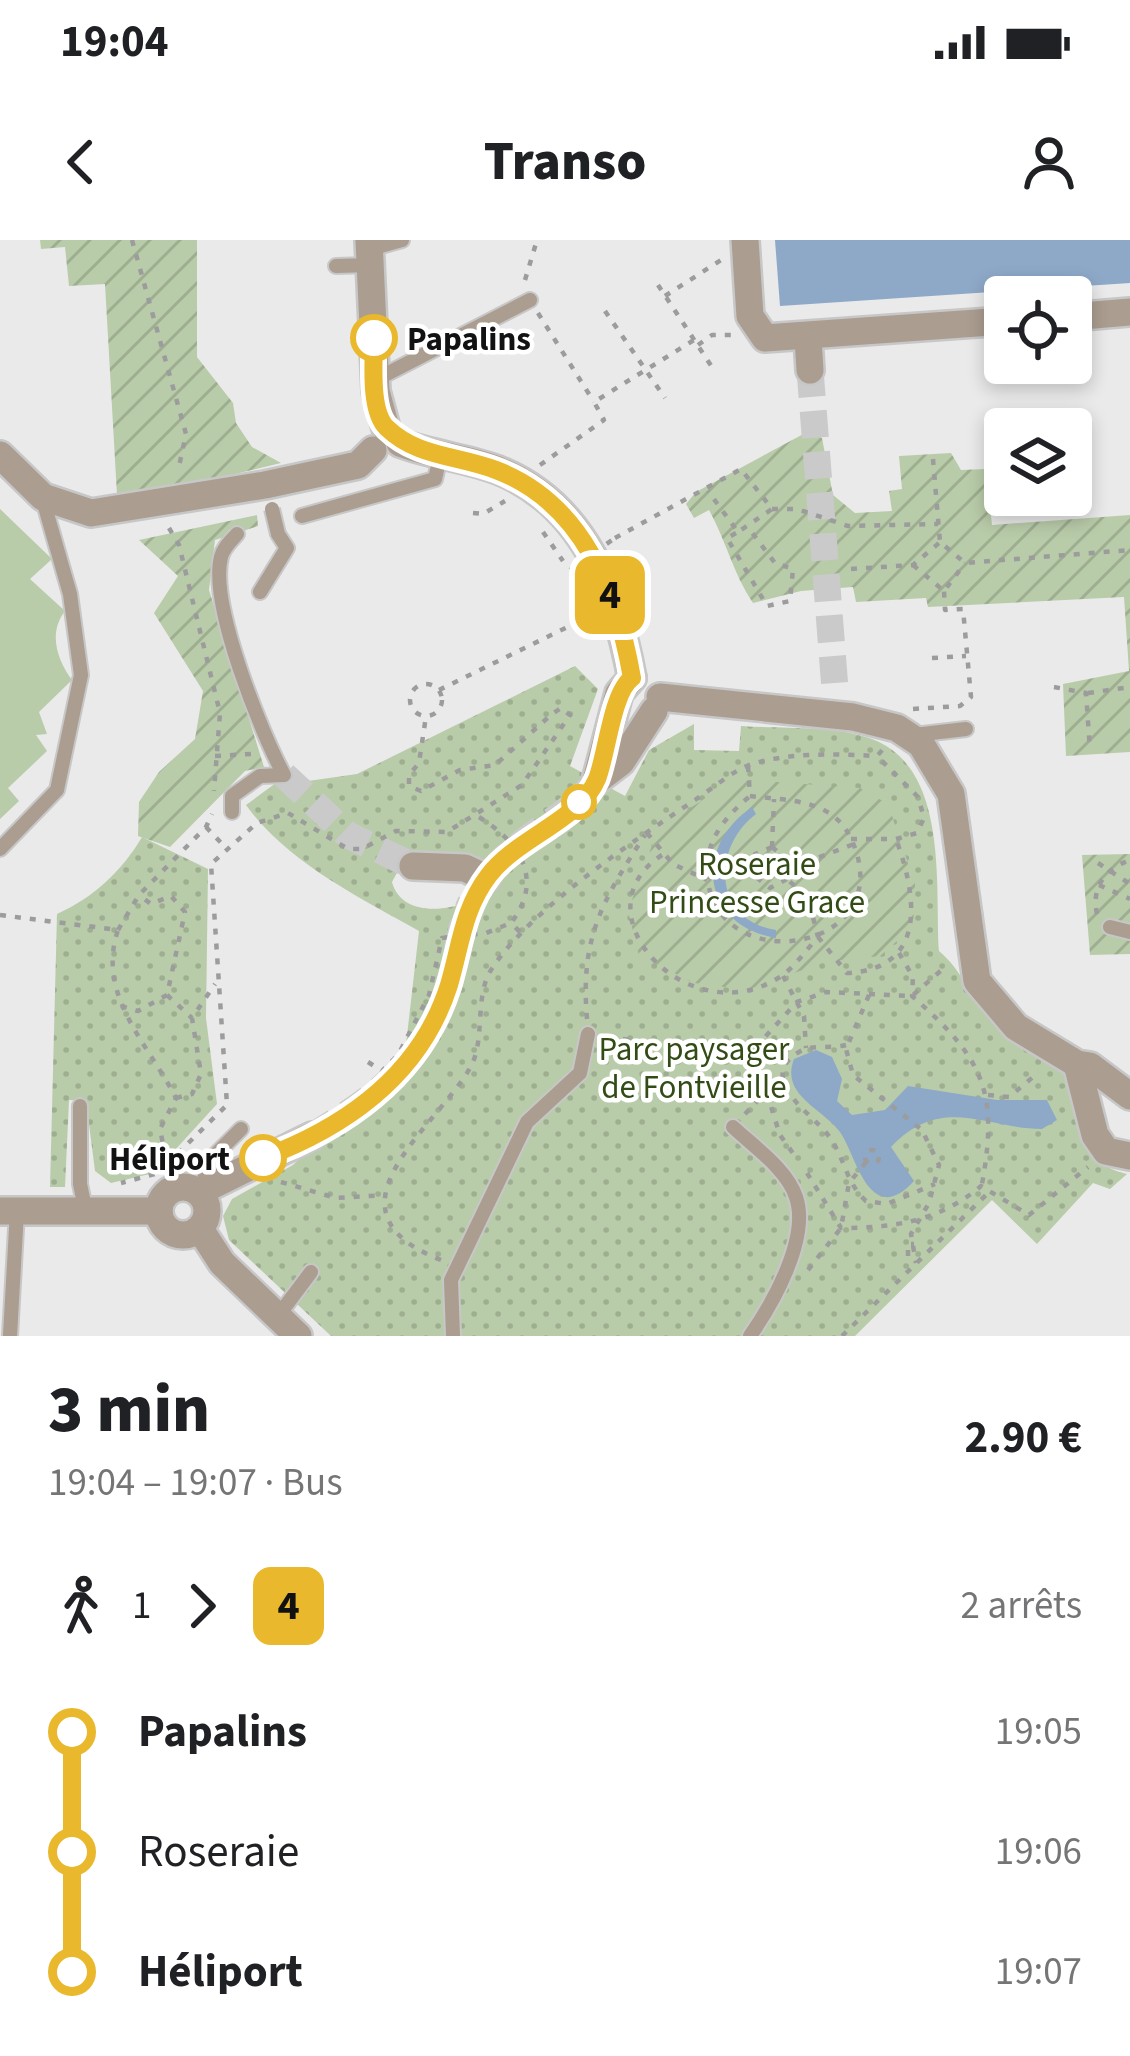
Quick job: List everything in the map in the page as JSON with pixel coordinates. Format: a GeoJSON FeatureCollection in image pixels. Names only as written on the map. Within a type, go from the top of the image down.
{"type":"FeatureCollection","features":[{"type":"Feature","properties":{"kind":"street"},"geometry":{"type":"LineString","coordinates":[[736,248],[754,328],[779,341],[984,323]]}},
{"type":"Feature","properties":{"kind":"street"},"geometry":{"type":"LineString","coordinates":[[370,251],[375,380],[386,440]]}},
{"type":"Feature","properties":{"kind":"street"},"geometry":{"type":"LineString","coordinates":[[1092,323],[1130,313]]}},
{"type":"Feature","properties":{"kind":"street"},"geometry":{"type":"LineString","coordinates":[[808,339],[810,370]]}},
{"type":"Feature","properties":{"kind":"street"},"geometry":{"type":"LineString","coordinates":[[386,440],[496,470],[560,509],[589,544],[613,605],[625,688],[596,781],[621,762],[657,704],[650,680],[625,688]]}},
{"type":"Feature","properties":{"kind":"street"},"geometry":{"type":"LineString","coordinates":[[0,455],[43,497],[92,513],[269,497],[358,465],[386,440]]}},
{"type":"Feature","properties":{"kind":"street"},"geometry":{"type":"LineString","coordinates":[[657,704],[837,702],[903,728],[932,758],[952,794],[976,981],[1016,1027],[1077,1064],[1120,1083]]}},
{"type":"Feature","properties":{"kind":"street"},"geometry":{"type":"LineString","coordinates":[[413,866],[465,868],[482,885]]}},
{"type":"Feature","properties":{"kind":"street"},"geometry":{"type":"LineString","coordinates":[[1077,1064],[1095,1135],[1118,1154]]}},
{"type":"Feature","properties":{"kind":"street"},"geometry":{"type":"LineString","coordinates":[[200,1229],[177,1234],[164,1226],[159,1211],[163,1197],[175,1188],[203,1188],[312,1136]]}},
{"type":"Feature","properties":{"kind":"street"},"geometry":{"type":"LineString","coordinates":[[200,1229],[207,1209],[203,1188]]}},
{"type":"Feature","properties":{"kind":"street"},"geometry":{"type":"LineString","coordinates":[[9,1211],[159,1211]]}},
{"type":"Feature","properties":{"kind":"street"},"geometry":{"type":"LineString","coordinates":[[200,1229],[222,1263],[288,1326]]}},
{"type":"Feature","properties":{"kind":"lane"},"geometry":{"type":"LineString","coordinates":[[336,266],[402,240]]}},
{"type":"Feature","properties":{"kind":"lane"},"geometry":{"type":"LineString","coordinates":[[375,380],[530,300]]}},
{"type":"Feature","properties":{"kind":"lane"},"geometry":{"type":"LineString","coordinates":[[302,516],[410,490],[435,479],[440,457]]}},
{"type":"Feature","properties":{"kind":"lane"},"geometry":{"type":"LineString","coordinates":[[0,849],[56,790],[81,675],[70,594],[43,497]]}},
{"type":"Feature","properties":{"kind":"lane"},"geometry":{"type":"LineString","coordinates":[[260,592],[287,548],[278,534],[269,497]]}},
{"type":"Feature","properties":{"kind":"lane"},"geometry":{"type":"LineString","coordinates":[[232,812],[232,796],[247,783],[284,775],[256,715],[224,601],[221,558],[237,534]]}},
{"type":"Feature","properties":{"kind":"lane"},"geometry":{"type":"LineString","coordinates":[[903,728],[966,730]]}},
{"type":"Feature","properties":{"kind":"lane"},"geometry":{"type":"LineString","coordinates":[[1109,927],[1130,932]]}},
{"type":"Feature","properties":{"kind":"lane"},"geometry":{"type":"LineString","coordinates":[[453,1336],[451,1280],[527,1122],[580,1072],[588,1034]]}},
{"type":"Feature","properties":{"kind":"lane"},"geometry":{"type":"LineString","coordinates":[[80,1106],[80,1184],[86,1213]]}},
{"type":"Feature","properties":{"kind":"lane"},"geometry":{"type":"LineString","coordinates":[[733,1127],[776,1167],[796,1197],[798,1232],[777,1287],[750,1336]]}},
{"type":"Feature","properties":{"kind":"lane"},"geometry":{"type":"LineString","coordinates":[[203,1188],[202,1167],[241,1129]]}},
{"type":"Feature","properties":{"kind":"lane"},"geometry":{"type":"LineString","coordinates":[[9,1211],[10,1336]]}},
{"type":"Feature","properties":{"kind":"lane"},"geometry":{"type":"LineString","coordinates":[[288,1326],[311,1273]]}},
{"type":"Feature","properties":{"kind":"path"},"geometry":{"type":"LineString","coordinates":[[132,240],[186,434],[178,483]]}},
{"type":"Feature","properties":{"kind":"path"},"geometry":{"type":"LineString","coordinates":[[536,468],[604,420],[530,300],[524,280],[537,240]]}},
{"type":"Feature","properties":{"kind":"path"},"geometry":{"type":"LineString","coordinates":[[665,296],[736,248]]}},
{"type":"Feature","properties":{"kind":"path"},"geometry":{"type":"LineString","coordinates":[[658,285],[712,368]]}},
{"type":"Feature","properties":{"kind":"path"},"geometry":{"type":"LineString","coordinates":[[605,311],[664,398]]}},
{"type":"Feature","properties":{"kind":"path"},"geometry":{"type":"LineString","coordinates":[[594,402],[696,342],[731,334]]}},
{"type":"Feature","properties":{"kind":"path"},"geometry":{"type":"LineString","coordinates":[[851,569],[913,565],[940,542],[933,459]]}},
{"type":"Feature","properties":{"kind":"path"},"geometry":{"type":"LineString","coordinates":[[542,537],[570,570],[615,538],[741,470],[772,509]]}},
{"type":"Feature","properties":{"kind":"path"},"geometry":{"type":"LineString","coordinates":[[708,491],[738,532]]}},
{"type":"Feature","properties":{"kind":"path"},"geometry":{"type":"LineString","coordinates":[[473,513],[494,510],[510,497]]}},
{"type":"Feature","properties":{"kind":"path"},"geometry":{"type":"LineString","coordinates":[[748,526],[775,563],[793,569],[790,601],[767,606],[727,538],[772,509],[797,509],[848,526],[940,524]]}},
{"type":"Feature","properties":{"kind":"path"},"geometry":{"type":"LineString","coordinates":[[169,528],[179,545],[220,712],[214,809],[206,827],[139,895],[118,930],[109,971],[118,1005],[140,1030],[176,1098]]}},
{"type":"Feature","properties":{"kind":"path"},"geometry":{"type":"LineString","coordinates":[[940,542],[965,562],[1130,550]]}},
{"type":"Feature","properties":{"kind":"path"},"geometry":{"type":"LineString","coordinates":[[877,756],[903,728],[971,698],[974,684],[962,609],[945,610],[944,591],[965,562]]}},
{"type":"Feature","properties":{"kind":"path"},"geometry":{"type":"LineString","coordinates":[[913,565],[944,591]]}},
{"type":"Feature","properties":{"kind":"path"},"geometry":{"type":"LineString","coordinates":[[439,690],[613,605]]}},
{"type":"Feature","properties":{"kind":"path"},"geometry":{"type":"LineString","coordinates":[[932,658],[966,656]]}},
{"type":"Feature","properties":{"kind":"path"},"geometry":{"type":"LineString","coordinates":[[426,716],[412,708],[411,692],[424,683],[439,690]]}},
{"type":"Feature","properties":{"kind":"path"},"geometry":{"type":"LineString","coordinates":[[1054,687],[1086,693],[1130,687]]}},
{"type":"Feature","properties":{"kind":"path"},"geometry":{"type":"LineString","coordinates":[[426,716],[439,710],[439,690]]}},
{"type":"Feature","properties":{"kind":"path"},"geometry":{"type":"LineString","coordinates":[[1086,693],[1090,749]]}},
{"type":"Feature","properties":{"kind":"path"},"geometry":{"type":"LineString","coordinates":[[426,716],[419,763],[409,775],[409,787],[421,791],[460,770],[495,765],[552,714],[568,710],[566,726],[541,764],[503,800],[480,808],[478,817]]}},
{"type":"Feature","properties":{"kind":"path"},"geometry":{"type":"LineString","coordinates":[[215,756],[256,753]]}},
{"type":"Feature","properties":{"kind":"path"},"geometry":{"type":"LineString","coordinates":[[458,1267],[410,1248],[395,1232],[386,1195],[401,1152],[472,1066],[489,973],[523,935],[614,853],[748,766],[815,755],[877,756],[918,797],[924,818],[917,833],[853,842],[790,868]]}},
{"type":"Feature","properties":{"kind":"path"},"geometry":{"type":"LineString","coordinates":[[748,766],[750,796],[718,829],[706,860],[716,903],[737,928],[762,939],[818,937]]}},
{"type":"Feature","properties":{"kind":"path"},"geometry":{"type":"LineString","coordinates":[[662,856],[649,864],[637,890],[630,925],[640,951],[691,986],[712,993],[735,993],[783,976],[818,937],[850,913],[856,899],[853,842],[833,814],[816,805],[750,796]]}},
{"type":"Feature","properties":{"kind":"path"},"geometry":{"type":"LineString","coordinates":[[772,848],[774,799]]}},
{"type":"Feature","properties":{"kind":"path"},"geometry":{"type":"LineString","coordinates":[[113,1185],[140,1180],[167,1164],[227,1105],[221,994],[215,984],[211,863],[257,823],[288,813],[348,849],[362,849],[396,831],[446,832],[478,817]]}},
{"type":"Feature","properties":{"kind":"path"},"geometry":{"type":"LineString","coordinates":[[368,1062],[382,1071],[398,1054],[429,995],[442,938],[471,936],[511,923],[527,902],[529,878],[522,856],[478,817]]}},
{"type":"Feature","properties":{"kind":"path"},"geometry":{"type":"LineString","coordinates":[[206,827],[228,850]]}},
{"type":"Feature","properties":{"kind":"path"},"geometry":{"type":"LineString","coordinates":[[646,832],[662,856],[707,880]]}},
{"type":"Feature","properties":{"kind":"path"},"geometry":{"type":"LineString","coordinates":[[646,832],[599,906],[584,983],[588,1034],[727,1053],[753,1050],[797,1002],[826,992],[912,996],[974,1058],[988,1096],[990,1123],[981,1186],[953,1210],[918,1220],[841,1228]]}},
{"type":"Feature","properties":{"kind":"path"},"geometry":{"type":"LineString","coordinates":[[522,856],[549,836]]}},
{"type":"Feature","properties":{"kind":"path"},"geometry":{"type":"LineString","coordinates":[[787,879],[808,898],[818,937],[847,973],[871,972],[898,953],[914,914],[914,887],[896,839]]}},
{"type":"Feature","properties":{"kind":"path"},"geometry":{"type":"LineString","coordinates":[[772,848],[784,852],[790,868],[787,879],[770,888],[751,873],[755,854],[772,848]]}},
{"type":"Feature","properties":{"kind":"path"},"geometry":{"type":"LineString","coordinates":[[1109,927],[1095,911],[1099,885],[1108,870],[1130,860]]}},
{"type":"Feature","properties":{"kind":"path"},"geometry":{"type":"LineString","coordinates":[[1098,863],[1130,884]]}},
{"type":"Feature","properties":{"kind":"path"},"geometry":{"type":"LineString","coordinates":[[1099,885],[1130,899]]}},
{"type":"Feature","properties":{"kind":"path"},"geometry":{"type":"LineString","coordinates":[[118,1005],[138,1011],[166,995],[184,912],[171,896],[151,904],[139,895]]}},
{"type":"Feature","properties":{"kind":"path"},"geometry":{"type":"LineString","coordinates":[[0,915],[118,930]]}},
{"type":"Feature","properties":{"kind":"path"},"geometry":{"type":"LineString","coordinates":[[511,923],[523,935]]}},
{"type":"Feature","properties":{"kind":"path"},"geometry":{"type":"LineString","coordinates":[[898,953],[914,977],[912,996]]}},
{"type":"Feature","properties":{"kind":"path"},"geometry":{"type":"LineString","coordinates":[[912,996],[945,967]]}},
{"type":"Feature","properties":{"kind":"path"},"geometry":{"type":"LineString","coordinates":[[783,976],[804,1016],[806,1049]]}},
{"type":"Feature","properties":{"kind":"path"},"geometry":{"type":"LineString","coordinates":[[192,1018],[215,984]]}},
{"type":"Feature","properties":{"kind":"path"},"geometry":{"type":"LineString","coordinates":[[870,994],[847,1045],[853,1075],[922,1130],[939,1165],[911,1234],[916,1263]]}},
{"type":"Feature","properties":{"kind":"path"},"geometry":{"type":"LineString","coordinates":[[166,995],[192,1018],[201,1074],[192,1094],[176,1098],[160,1129],[167,1164]]}},
{"type":"Feature","properties":{"kind":"path"},"geometry":{"type":"LineString","coordinates":[[847,1045],[806,1049],[784,1068],[788,1096],[831,1138],[849,1183],[866,1202],[878,1204],[935,1184]]}},
{"type":"Feature","properties":{"kind":"path"},"geometry":{"type":"LineString","coordinates":[[753,1050],[780,1135],[841,1228]]}},
{"type":"Feature","properties":{"kind":"path"},"geometry":{"type":"LineString","coordinates":[[988,1096],[1009,1097],[1041,1070]]}},
{"type":"Feature","properties":{"kind":"path"},"geometry":{"type":"LineString","coordinates":[[733,1127],[765,1093]]}},
{"type":"Feature","properties":{"kind":"path"},"geometry":{"type":"LineString","coordinates":[[981,1186],[1029,1216],[1118,1154]]}},
{"type":"Feature","properties":{"kind":"path"},"geometry":{"type":"LineString","coordinates":[[841,1228],[849,1183],[867,1161]]}},
{"type":"Feature","properties":{"kind":"path"},"geometry":{"type":"LineString","coordinates":[[270,1176],[316,1195],[386,1195]]}},
{"type":"Feature","properties":{"kind":"path"},"geometry":{"type":"LineString","coordinates":[[842,1336],[990,1191]]}},
{"type":"Feature","properties":{"kind":"path"},"geometry":{"type":"LineString","coordinates":[[908,1256],[908,1244],[914,1244]]}},
{"type":"Feature","properties":{"kind":"green space"},"geometry":{"type":"Polygon","coordinates":[[[40,240],[197,240],[197,357],[233,403],[236,423],[252,447],[281,463],[164,491],[117,495],[105,284],[69,286],[65,247],[41,249],[40,240]]]}},
{"type":"Feature","properties":{"kind":"green space"},"geometry":{"type":"Polygon","coordinates":[[[809,431],[822,438],[833,495],[855,513],[892,511],[889,491],[902,489],[899,456],[951,453],[961,470],[984,469],[984,516],[991,516],[992,525],[1130,515],[1130,752],[1066,756],[1063,684],[1129,671],[1124,597],[928,607],[926,598],[856,602],[853,587],[801,591],[753,603],[709,510],[694,518],[686,504],[696,492],[809,431]]]}},
{"type":"Feature","properties":{"kind":"green space"},"geometry":{"type":"Polygon","coordinates":[[[0,509],[52,559],[30,579],[65,611],[57,628],[57,646],[72,680],[39,712],[47,734],[36,735],[47,751],[8,788],[19,801],[0,819],[0,509]]]}},
{"type":"Feature","properties":{"kind":"green space"},"geometry":{"type":"Polygon","coordinates":[[[257,515],[258,526],[215,540],[209,590],[264,767],[245,771],[170,847],[138,836],[139,802],[159,772],[195,739],[203,691],[154,613],[178,576],[139,540],[257,515]]]}},
{"type":"Feature","properties":{"kind":"green space","name":"Parc paysager de Fontvieille"},"geometry":{"type":"Polygon","coordinates":[[[575,666],[598,689],[570,766],[625,796],[649,750],[694,724],[694,750],[739,751],[741,726],[825,730],[872,739],[897,754],[926,801],[936,863],[939,951],[997,1026],[1069,1080],[1077,1093],[1088,1146],[1107,1167],[1127,1174],[1110,1189],[1093,1183],[1037,1244],[992,1200],[855,1336],[331,1336],[229,1240],[223,1216],[232,1199],[293,1165],[405,1053],[419,931],[303,861],[246,805],[295,769],[301,782],[357,774],[575,666]],[[420,860],[398,871],[392,882],[409,904],[439,909],[469,901],[492,885],[420,860]]]}},
{"type":"Feature","properties":{"kind":"green space","name":"Roseraie Princesse Grace"},"geometry":{"type":"Polygon","coordinates":[[[735,779],[860,788],[888,804],[915,884],[913,927],[880,956],[825,962],[747,990],[695,983],[639,956],[628,911],[658,829],[735,779]]]}},
{"type":"Feature","properties":{"kind":"green space"},"geometry":{"type":"Polygon","coordinates":[[[142,837],[208,869],[206,1018],[217,1104],[154,1173],[111,1183],[95,1171],[86,1101],[69,1100],[65,1187],[50,1187],[57,914],[106,882],[142,837]]]}},
{"type":"Feature","properties":{"kind":"green space"},"geometry":{"type":"Polygon","coordinates":[[[1130,854],[1130,954],[1090,955],[1082,855],[1130,854]]]}},
{"type":"Feature","properties":{"kind":"water"},"geometry":{"type":"Polygon","coordinates":[[[775,240],[1130,240],[1130,283],[1092,285],[1092,276],[984,276],[984,293],[780,306],[775,240]]]}},
{"type":"Feature","properties":{"kind":"water"},"geometry":{"type":"Polygon","coordinates":[[[752,807],[756,814],[732,845],[726,881],[740,912],[776,930],[776,938],[732,918],[714,883],[720,843],[752,807]]]}},
{"type":"Feature","properties":{"kind":"water"},"geometry":{"type":"Polygon","coordinates":[[[816,1050],[832,1057],[842,1079],[837,1101],[852,1115],[885,1110],[908,1086],[997,1100],[1047,1100],[1057,1120],[1042,1129],[963,1118],[928,1122],[891,1147],[914,1181],[899,1194],[886,1197],[866,1183],[840,1132],[793,1082],[794,1059],[816,1050]]]}},
{"type":"Feature","properties":{"kind":"tunnel"},"geometry":{"type":"LineString","coordinates":[[810,370],[835,689]]}},
{"type":"Feature","properties":{"kind":"tunnel"},"geometry":{"type":"LineString","coordinates":[[284,775],[348,835],[413,866]]}},
{"type":"Feature","properties":{"kind":"tunnel"},"geometry":{"type":"LineString","coordinates":[[490,874],[596,781]]}},
{"type":"Feature","properties":{"kind":"tunnel"},"geometry":{"type":"LineString","coordinates":[[312,1136],[378,1091],[412,1057],[439,1012],[471,902]]}},
{"type":"Feature","properties":{"kind":"bus line","name":"4"},"geometry":{"type":"LineString","coordinates":[[263,1158],[312,1136],[382,1094],[425,1041],[448,986],[473,897],[513,848],[571,810],[596,781],[621,686],[632,678],[613,605],[589,544],[560,509],[518,480],[400,443],[398,434],[386,428],[378,402],[374,338]]}},
{"type":"Feature","properties":{"kind":"place","name":"Papalins"},"geometry":{"type":"Point","coordinates":[374,338]}},
{"type":"Feature","properties":{"kind":"place","name":"Héliport"},"geometry":{"type":"Point","coordinates":[263,1158]}}]}
